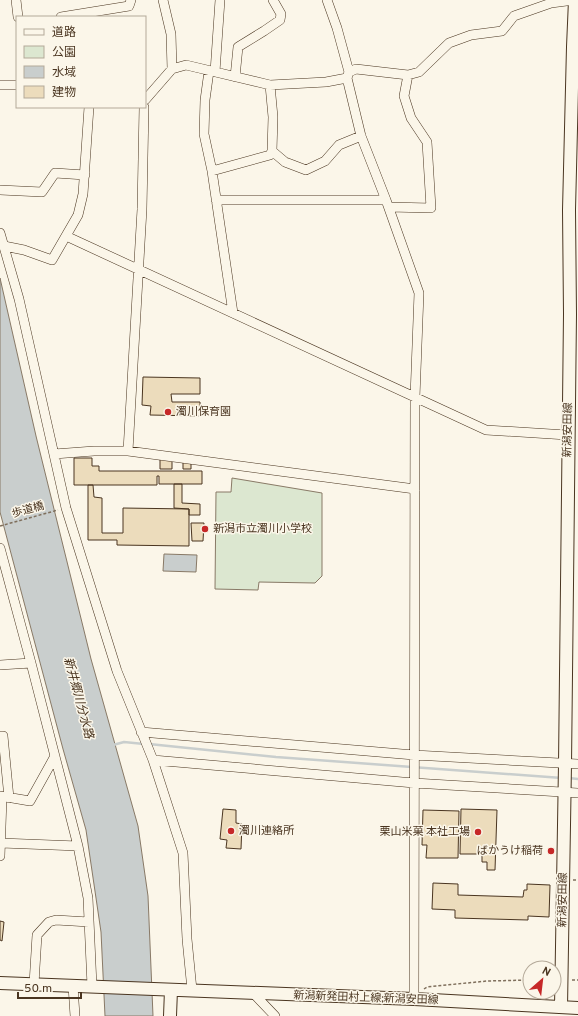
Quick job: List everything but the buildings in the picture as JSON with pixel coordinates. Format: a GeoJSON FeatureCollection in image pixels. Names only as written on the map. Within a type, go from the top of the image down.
{"type":"FeatureCollection","features":[{"type":"Feature","properties":{"kind":"main road","name":"新潟安田線"},"geometry":{"type":"LineString","coordinates":[[561,1007],[565,792],[567,435],[570,314],[569,210],[575,47],[575,0]]}},
{"type":"Feature","properties":{"kind":"main road","name":"新潟新発田村上線;新潟安田線"},"geometry":{"type":"LineString","coordinates":[[0,983],[192,990],[254,994],[414,997],[578,1008]]}},
{"type":"Feature","properties":{"kind":"main road"},"geometry":{"type":"LineString","coordinates":[[166,990],[170,1016]]}},
{"type":"Feature","properties":{"kind":"street"},"geometry":{"type":"LineString","coordinates":[[16,0],[18,16]]}},
{"type":"Feature","properties":{"kind":"street"},"geometry":{"type":"LineString","coordinates":[[72,16],[129,6],[131,0]]}},
{"type":"Feature","properties":{"kind":"street"},"geometry":{"type":"LineString","coordinates":[[163,0],[171,34],[172,69]]}},
{"type":"Feature","properties":{"kind":"street"},"geometry":{"type":"LineString","coordinates":[[220,0],[212,72],[205,100],[204,134],[212,171],[233,312]]}},
{"type":"Feature","properties":{"kind":"street"},"geometry":{"type":"LineString","coordinates":[[235,77],[238,47],[280,20],[281,14],[273,0]]}},
{"type":"Feature","properties":{"kind":"street"},"geometry":{"type":"LineString","coordinates":[[327,0],[348,75],[361,136],[419,293],[415,397],[414,997]]}},
{"type":"Feature","properties":{"kind":"street"},"geometry":{"type":"LineString","coordinates":[[146,99],[172,69],[186,66],[270,85],[326,82],[348,75],[356,69],[408,75],[419,72],[449,43],[471,35],[502,32],[514,16],[552,3],[575,0]]}},
{"type":"Feature","properties":{"kind":"street"},"geometry":{"type":"LineString","coordinates":[[216,200],[387,204],[431,208],[427,142],[412,118],[404,96],[408,75]]}},
{"type":"Feature","properties":{"kind":"street"},"geometry":{"type":"LineString","coordinates":[[0,85],[16,85]]}},
{"type":"Feature","properties":{"kind":"street"},"geometry":{"type":"LineString","coordinates":[[212,171],[270,155],[272,151],[273,117],[270,85]]}},
{"type":"Feature","properties":{"kind":"street"},"geometry":{"type":"LineString","coordinates":[[4,246],[24,250],[52,260],[78,215],[83,194],[85,175],[89,108]]}},
{"type":"Feature","properties":{"kind":"street"},"geometry":{"type":"LineString","coordinates":[[128,451],[142,209],[144,108]]}},
{"type":"Feature","properties":{"kind":"street"},"geometry":{"type":"LineString","coordinates":[[272,151],[285,162],[306,170],[325,161],[339,145],[361,136]]}},
{"type":"Feature","properties":{"kind":"street"},"geometry":{"type":"LineString","coordinates":[[0,190],[42,192],[55,173],[85,175]]}},
{"type":"Feature","properties":{"kind":"street"},"geometry":{"type":"LineString","coordinates":[[0,233],[19,299],[66,508],[116,672],[153,760],[182,853],[187,939],[192,990]]}},
{"type":"Feature","properties":{"kind":"street"},"geometry":{"type":"LineString","coordinates":[[66,236],[486,430],[567,435]]}},
{"type":"Feature","properties":{"kind":"street"},"geometry":{"type":"LineString","coordinates":[[54,454],[94,451],[128,451],[415,489]]}},
{"type":"Feature","properties":{"kind":"street"},"geometry":{"type":"LineString","coordinates":[[0,548],[78,846],[88,898],[89,922],[98,987]]}},
{"type":"Feature","properties":{"kind":"street"},"geometry":{"type":"LineString","coordinates":[[0,665],[31,663]]}},
{"type":"Feature","properties":{"kind":"street"},"geometry":{"type":"LineString","coordinates":[[141,732],[414,757],[578,764]]}},
{"type":"Feature","properties":{"kind":"street"},"geometry":{"type":"LineString","coordinates":[[0,736],[3,736],[4,797],[0,856]]}},
{"type":"Feature","properties":{"kind":"street"},"geometry":{"type":"LineString","coordinates":[[4,797],[30,801],[55,756]]}},
{"type":"Feature","properties":{"kind":"street"},"geometry":{"type":"LineString","coordinates":[[153,760],[578,794]]}},
{"type":"Feature","properties":{"kind":"street"},"geometry":{"type":"LineString","coordinates":[[1,843],[78,846]]}},
{"type":"Feature","properties":{"kind":"street"},"geometry":{"type":"LineString","coordinates":[[34,984],[37,935],[48,922],[56,920],[89,922]]}},
{"type":"Feature","properties":{"kind":"street"},"geometry":{"type":"LineString","coordinates":[[73,986],[75,1016]]}},
{"type":"Feature","properties":{"kind":"street"},"geometry":{"type":"LineString","coordinates":[[254,994],[275,1016]]}},
{"type":"Feature","properties":{"kind":"path","name":"歩道橋"},"geometry":{"type":"LineString","coordinates":[[0,526],[55,511]]}},
{"type":"Feature","properties":{"kind":"path"},"geometry":{"type":"LineString","coordinates":[[414,997],[427,987],[487,981],[522,980]]}},
{"type":"Feature","properties":{"kind":"green space"},"geometry":{"type":"Polygon","coordinates":[[[232,478],[322,493],[322,576],[315,583],[259,582],[258,590],[215,589],[216,492],[231,492],[232,478]]]}},
{"type":"Feature","properties":{"kind":"water","name":"新井郷川分水路"},"geometry":{"type":"Polygon","coordinates":[[[0,278],[36,436],[91,659],[138,826],[148,896],[153,1016],[105,1016],[101,932],[86,830],[0,512],[0,278]]]}},
{"type":"Feature","properties":{"kind":"water"},"geometry":{"type":"Polygon","coordinates":[[[164,554],[197,555],[196,572],[163,571],[164,554]]]}},
{"type":"Feature","properties":{"kind":"waterway"},"geometry":{"type":"LineString","coordinates":[[113,745],[124,742],[144,744]]}},
{"type":"Feature","properties":{"kind":"waterway"},"geometry":{"type":"LineString","coordinates":[[149,744],[276,757],[562,778]]}},
{"type":"Feature","properties":{"kind":"waterway"},"geometry":{"type":"LineString","coordinates":[[569,778],[578,779]]}},
{"type":"Feature","properties":{"kind":"place","name":"濁川保育園"},"geometry":{"type":"Point","coordinates":[168,412]}},
{"type":"Feature","properties":{"kind":"place","name":"新潟市立濁川小学校"},"geometry":{"type":"Point","coordinates":[205,529]}},
{"type":"Feature","properties":{"kind":"place","name":"濁川連絡所"},"geometry":{"type":"Point","coordinates":[231,831]}},
{"type":"Feature","properties":{"kind":"place","name":"栗山米菓 本社工場"},"geometry":{"type":"Point","coordinates":[478,832]}},
{"type":"Feature","properties":{"kind":"place","name":"ばかうけ稲荷"},"geometry":{"type":"Point","coordinates":[551,851]}}]}
